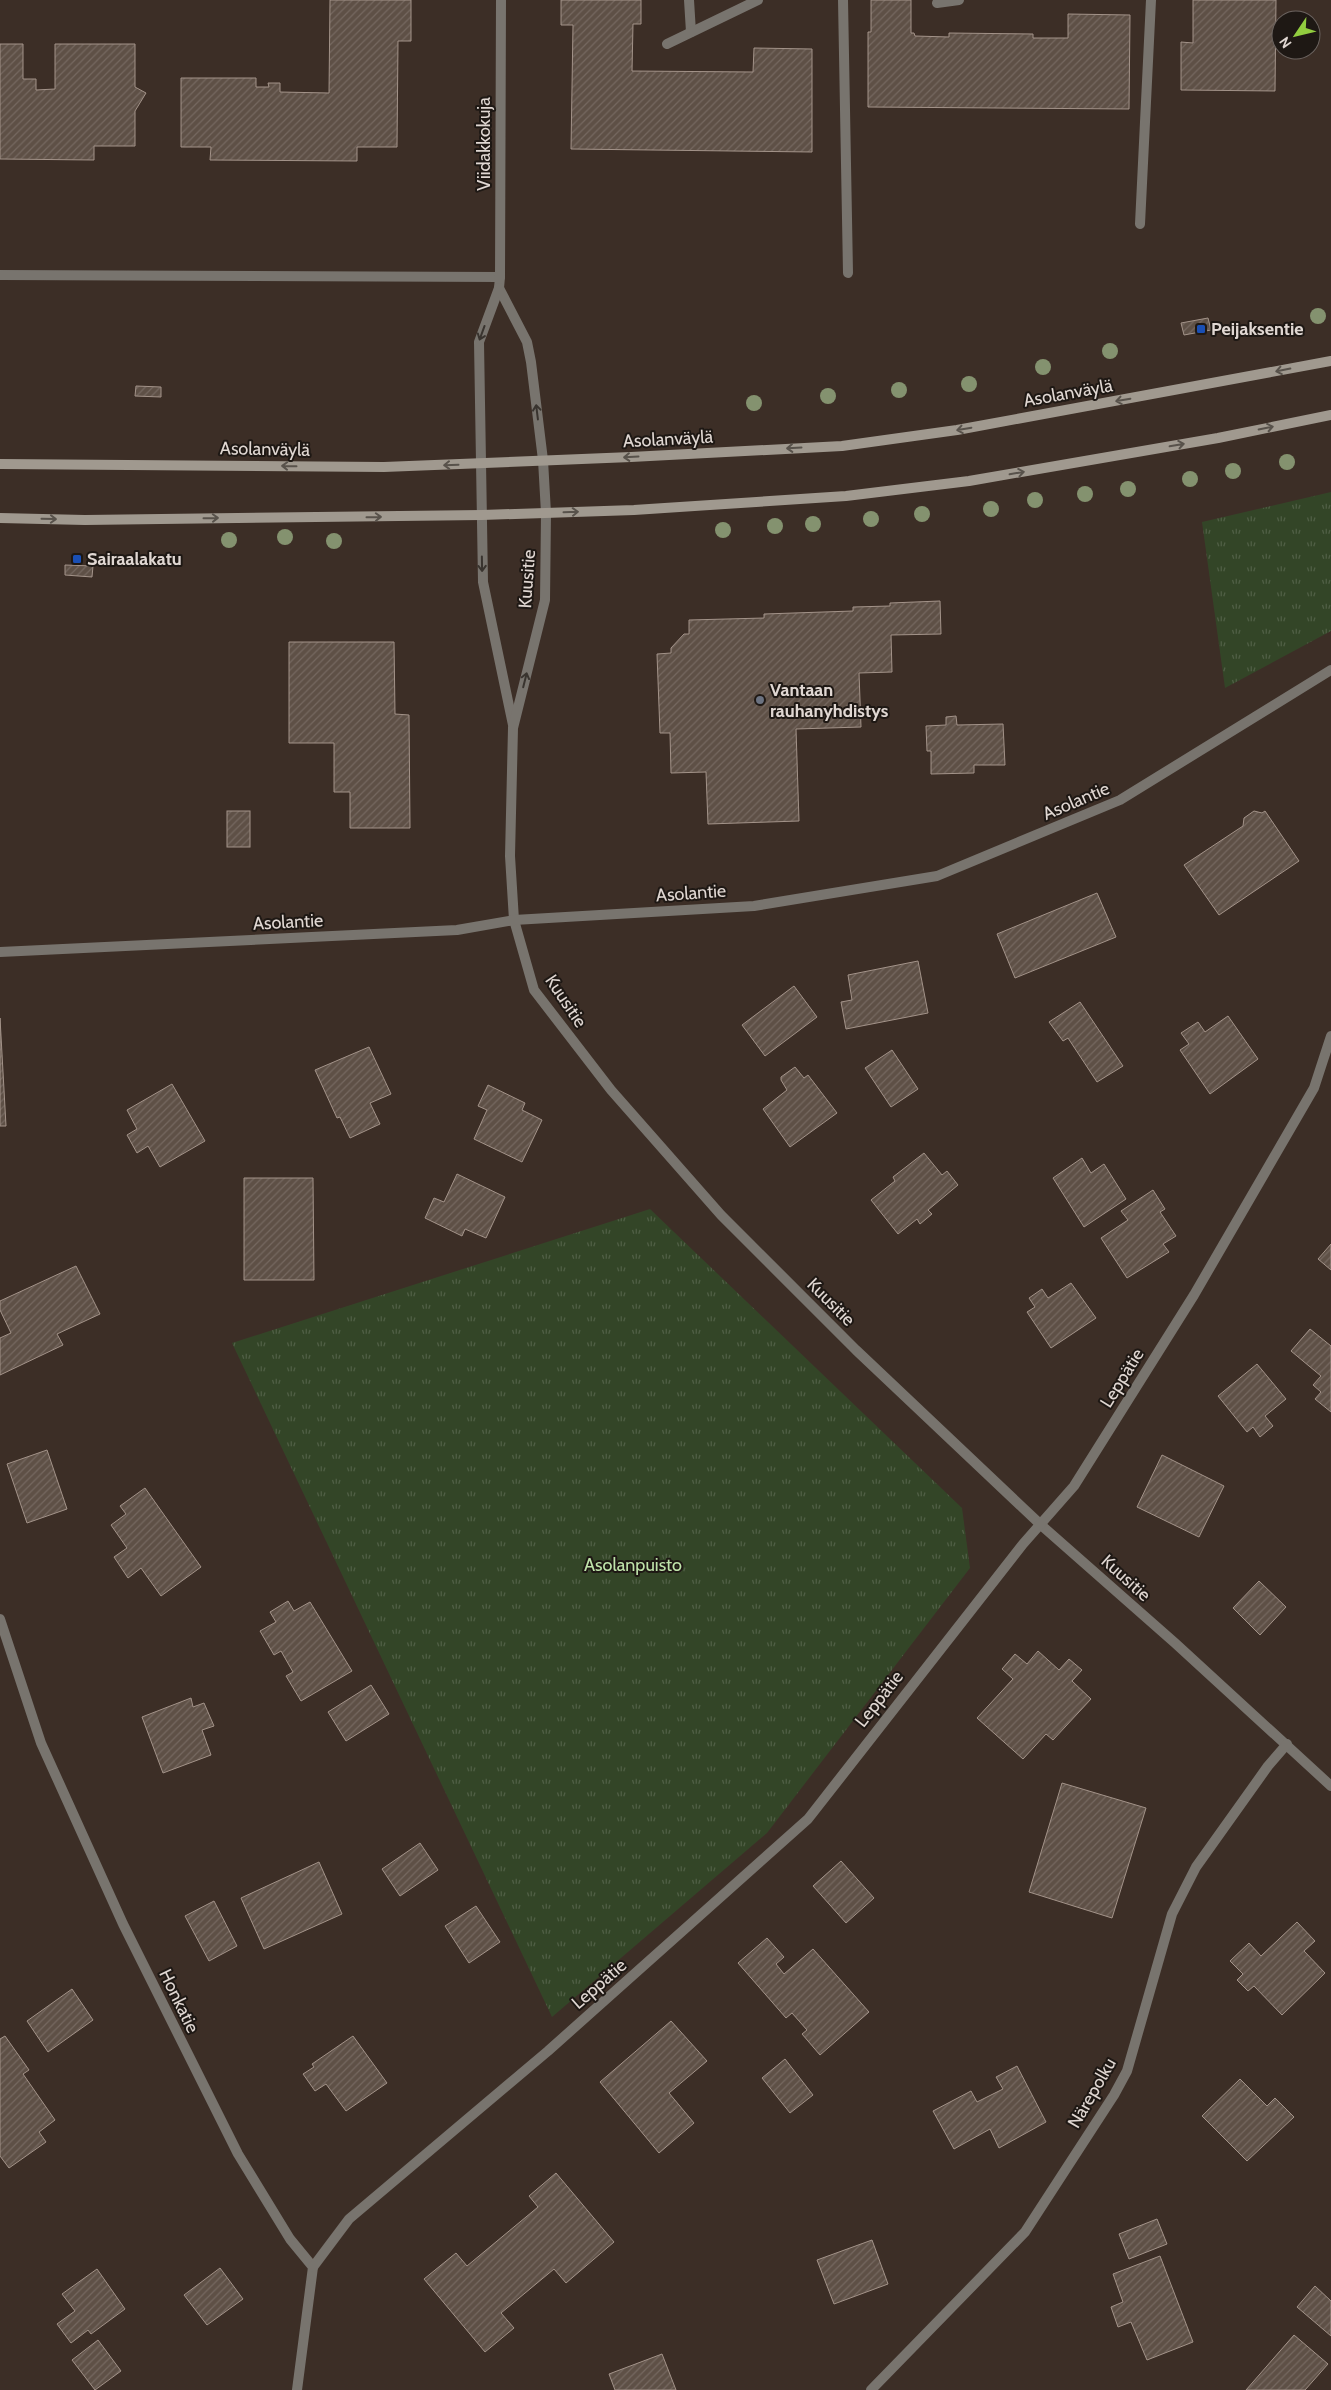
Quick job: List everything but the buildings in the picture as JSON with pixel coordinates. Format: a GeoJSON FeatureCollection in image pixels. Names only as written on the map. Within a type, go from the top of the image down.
{"type":"FeatureCollection","features":[{"type":"Feature","properties":{"kind":"main road","name":"Asolanväylä"},"geometry":{"type":"LineString","coordinates":[[0,464],[384,467],[842,446],[957,430],[1331,361]]}},
{"type":"Feature","properties":{"kind":"main road"},"geometry":{"type":"LineString","coordinates":[[0,518],[95,520],[482,515],[846,496],[969,482],[1218,438],[1331,415]]}},
{"type":"Feature","properties":{"kind":"street","name":"Viidakkokuja"},"geometry":{"type":"LineString","coordinates":[[482,515],[479,342],[499,282],[501,0]]}},
{"type":"Feature","properties":{"kind":"street"},"geometry":{"type":"LineString","coordinates":[[689,0],[691,32]]}},
{"type":"Feature","properties":{"kind":"street"},"geometry":{"type":"LineString","coordinates":[[667,44],[758,0]]}},
{"type":"Feature","properties":{"kind":"street"},"geometry":{"type":"LineString","coordinates":[[842,0],[848,273]]}},
{"type":"Feature","properties":{"kind":"street"},"geometry":{"type":"LineString","coordinates":[[937,3],[959,0]]}},
{"type":"Feature","properties":{"kind":"street"},"geometry":{"type":"LineString","coordinates":[[1140,224],[1151,0]]}},
{"type":"Feature","properties":{"kind":"street"},"geometry":{"type":"LineString","coordinates":[[0,275],[499,282]]}},
{"type":"Feature","properties":{"kind":"street","name":"Viidakkokuja"},"geometry":{"type":"LineString","coordinates":[[499,282],[527,342],[543,460]]}},
{"type":"Feature","properties":{"kind":"street","name":"Kuusitie"},"geometry":{"type":"LineString","coordinates":[[543,460],[546,513],[545,600],[514,728],[510,856],[514,920],[534,990],[624,1104],[721,1215],[856,1350],[1041,1525],[1287,1744],[1331,1786]]}},
{"type":"Feature","properties":{"kind":"street","name":"Kuusitie"},"geometry":{"type":"LineString","coordinates":[[482,515],[483,582],[514,728]]}},
{"type":"Feature","properties":{"kind":"street","name":"Asolantie"},"geometry":{"type":"LineString","coordinates":[[0,952],[457,930],[514,920],[754,906],[938,876],[1120,800],[1331,670]]}},
{"type":"Feature","properties":{"kind":"street","name":"Leppätie"},"geometry":{"type":"LineString","coordinates":[[313,2267],[349,2219],[555,2044],[808,1819],[1023,1544],[1074,1486],[1194,1294],[1314,1088],[1331,1036]]}},
{"type":"Feature","properties":{"kind":"street","name":"Honkatie"},"geometry":{"type":"LineString","coordinates":[[0,1619],[41,1743],[120,1918],[238,2154],[290,2239],[313,2267]]}},
{"type":"Feature","properties":{"kind":"street","name":"Närepolku"},"geometry":{"type":"LineString","coordinates":[[870,2390],[1025,2232],[1114,2095],[1127,2071],[1172,1914],[1196,1867],[1268,1766],[1287,1744]]}},
{"type":"Feature","properties":{"kind":"street"},"geometry":{"type":"LineString","coordinates":[[297,2390],[313,2267]]}},
{"type":"Feature","properties":{"kind":"green space"},"geometry":{"type":"Polygon","coordinates":[[[1331,492],[1331,631],[1225,688],[1202,522],[1331,492]]]}},
{"type":"Feature","properties":{"kind":"green space","name":"Asolanpuisto"},"geometry":{"type":"Polygon","coordinates":[[[650,1209],[962,1508],[970,1568],[767,1833],[552,2017],[232,1343],[650,1209]]]}},
{"type":"Feature","properties":{"kind":"place","name":"Peijaksentie"},"geometry":{"type":"Point","coordinates":[1201,329]}},
{"type":"Feature","properties":{"kind":"place","name":"Sairaalakatu"},"geometry":{"type":"Point","coordinates":[77,559]}},
{"type":"Feature","properties":{"kind":"place","name":"Vantaan rauhanyhdistys"},"geometry":{"type":"Point","coordinates":[760,700]}}]}
